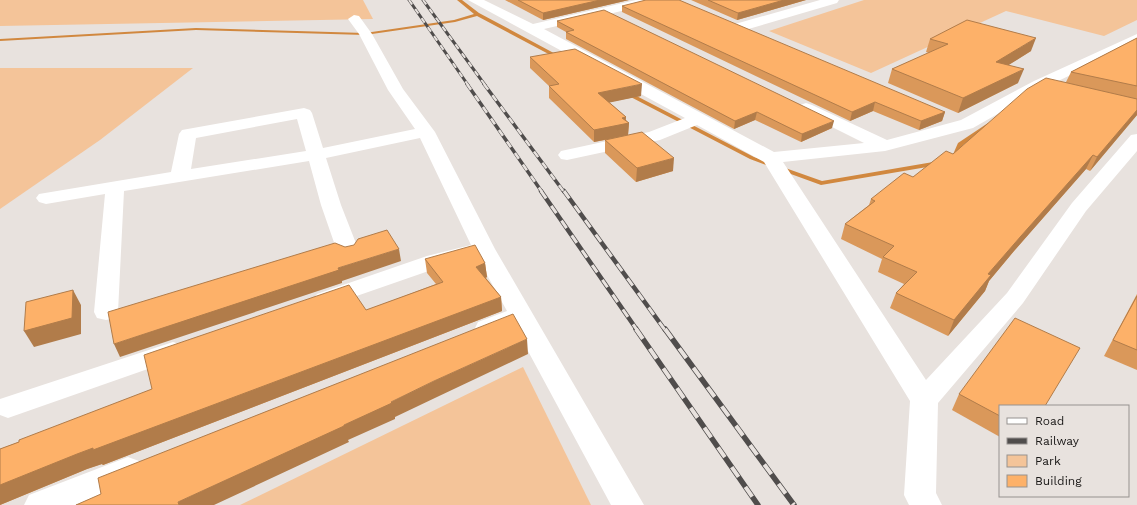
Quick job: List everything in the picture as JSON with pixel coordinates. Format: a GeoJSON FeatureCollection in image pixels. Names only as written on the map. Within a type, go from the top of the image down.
{"type":"FeatureCollection","features":[{"type":"Feature","properties":{"kind":"street"},"geometry":{"type":"LineString","coordinates":[[474,0],[532,28],[699,119],[775,164],[924,400],[920,495],[926,505]]}},
{"type":"Feature","properties":{"kind":"street"},"geometry":{"type":"LineString","coordinates":[[532,28],[652,0]]}},
{"type":"Feature","properties":{"kind":"street"},"geometry":{"type":"LineString","coordinates":[[740,27],[833,0]]}},
{"type":"Feature","properties":{"kind":"street"},"geometry":{"type":"LineString","coordinates":[[606,11],[627,22]]}},
{"type":"Feature","properties":{"kind":"street"},"geometry":{"type":"LineString","coordinates":[[354,19],[365,34],[396,90],[426,132],[484,248],[628,505]]}},
{"type":"Feature","properties":{"kind":"street"},"geometry":{"type":"LineString","coordinates":[[726,21],[762,37]]}},
{"type":"Feature","properties":{"kind":"street"},"geometry":{"type":"LineString","coordinates":[[775,164],[885,146],[967,124],[1039,84],[1137,38]]}},
{"type":"Feature","properties":{"kind":"street"},"geometry":{"type":"LineString","coordinates":[[1039,84],[1062,89]]}},
{"type":"Feature","properties":{"kind":"street"},"geometry":{"type":"LineString","coordinates":[[792,101],[885,146]]}},
{"type":"Feature","properties":{"kind":"street"},"geometry":{"type":"LineString","coordinates":[[180,177],[188,134],[296,114],[305,114],[315,155],[348,251]]}},
{"type":"Feature","properties":{"kind":"street"},"geometry":{"type":"LineString","coordinates":[[945,115],[967,124]]}},
{"type":"Feature","properties":{"kind":"street"},"geometry":{"type":"LineString","coordinates":[[567,155],[654,136],[684,123],[699,119]]}},
{"type":"Feature","properties":{"kind":"street"},"geometry":{"type":"LineString","coordinates":[[46,198],[315,155],[426,132]]}},
{"type":"Feature","properties":{"kind":"street"},"geometry":{"type":"LineString","coordinates":[[924,400],[1015,298],[1079,207],[1137,139]]}},
{"type":"Feature","properties":{"kind":"street"},"geometry":{"type":"LineString","coordinates":[[106,312],[115,187]]}},
{"type":"Feature","properties":{"kind":"street"},"geometry":{"type":"LineString","coordinates":[[300,307],[435,261],[484,248]]}},
{"type":"Feature","properties":{"kind":"street"},"geometry":{"type":"LineString","coordinates":[[462,338],[521,315]]}},
{"type":"Feature","properties":{"kind":"street"},"geometry":{"type":"LineString","coordinates":[[8,408],[195,343]]}},
{"type":"Feature","properties":{"kind":"street"},"geometry":{"type":"LineString","coordinates":[[40,505],[151,461]]}},
{"type":"Feature","properties":{"kind":"green space"},"geometry":{"type":"Polygon","coordinates":[[[0,0],[363,0],[373,19],[0,26],[0,0]]]}},
{"type":"Feature","properties":{"kind":"green space"},"geometry":{"type":"Polygon","coordinates":[[[864,0],[1137,0],[1137,20],[1104,36],[1006,11],[871,73],[769,31],[864,0]]]}},
{"type":"Feature","properties":{"kind":"green space"},"geometry":{"type":"Polygon","coordinates":[[[0,68],[193,68],[100,140],[0,209],[0,68]]]}},
{"type":"Feature","properties":{"kind":"green space"},"geometry":{"type":"Polygon","coordinates":[[[523,367],[591,505],[240,505],[523,367]]]}},
{"type":"Feature","properties":{"kind":"building"},"geometry":{"type":"Polygon","coordinates":[[[518,0],[600,0],[543,13],[518,0]]]}},
{"type":"Feature","properties":{"kind":"building"},"geometry":{"type":"Polygon","coordinates":[[[646,0],[679,0],[945,112],[921,121],[875,102],[852,112],[622,6],[646,0]]]}},
{"type":"Feature","properties":{"kind":"building"},"geometry":{"type":"Polygon","coordinates":[[[708,0],[784,0],[738,13],[708,0]]]}},
{"type":"Feature","properties":{"kind":"building"},"geometry":{"type":"Polygon","coordinates":[[[604,10],[834,121],[802,134],[757,112],[735,121],[566,32],[574,30],[557,21],[604,10]]]}},
{"type":"Feature","properties":{"kind":"building"},"geometry":{"type":"Polygon","coordinates":[[[967,20],[1036,38],[996,62],[1024,69],[963,98],[892,69],[948,44],[930,39],[967,20]]]}},
{"type":"Feature","properties":{"kind":"building"},"geometry":{"type":"Polygon","coordinates":[[[1137,38],[1137,86],[1071,72],[1137,38]]]}},
{"type":"Feature","properties":{"kind":"building"},"geometry":{"type":"Polygon","coordinates":[[[575,49],[642,84],[598,93],[626,117],[622,118],[629,123],[594,130],[549,86],[559,84],[530,57],[575,49]]]}},
{"type":"Feature","properties":{"kind":"building"},"geometry":{"type":"Polygon","coordinates":[[[1046,78],[1137,99],[1137,110],[1097,157],[1093,155],[1021,236],[988,274],[991,275],[954,320],[896,293],[917,272],[883,257],[894,246],[845,224],[875,201],[871,199],[904,173],[913,177],[946,151],[953,154],[1027,89],[1046,78]]]}},
{"type":"Feature","properties":{"kind":"building"},"geometry":{"type":"Polygon","coordinates":[[[642,132],[674,158],[637,168],[605,140],[642,132]]]}},
{"type":"Feature","properties":{"kind":"building"},"geometry":{"type":"Polygon","coordinates":[[[387,230],[399,249],[338,268],[339,270],[114,344],[108,312],[335,243],[345,247],[354,245],[358,239],[387,230]]]}},
{"type":"Feature","properties":{"kind":"building"},"geometry":{"type":"Polygon","coordinates":[[[475,245],[485,263],[476,267],[501,297],[93,450],[93,448],[77,454],[0,485],[0,449],[19,442],[19,440],[152,389],[144,355],[349,285],[366,310],[443,282],[425,259],[475,245]]]}},
{"type":"Feature","properties":{"kind":"building"},"geometry":{"type":"Polygon","coordinates":[[[73,290],[72,318],[24,331],[26,302],[73,290]]]}},
{"type":"Feature","properties":{"kind":"building"},"geometry":{"type":"Polygon","coordinates":[[[1137,296],[1137,350],[1113,340],[1137,296]]]}},
{"type":"Feature","properties":{"kind":"building"},"geometry":{"type":"Polygon","coordinates":[[[513,314],[527,339],[434,381],[344,426],[178,502],[179,505],[76,505],[101,494],[98,478],[513,314]]]}},
{"type":"Feature","properties":{"kind":"building"},"geometry":{"type":"Polygon","coordinates":[[[1015,318],[1080,348],[1046,405],[999,405],[999,415],[959,394],[1015,318]]]}},
{"type":"Feature","properties":{"kind":"waterway"},"geometry":{"type":"LineString","coordinates":[[459,0],[477,14]]}},
{"type":"Feature","properties":{"kind":"waterway"},"geometry":{"type":"LineString","coordinates":[[0,40],[196,29],[365,34],[455,21],[477,14]]}},
{"type":"Feature","properties":{"kind":"waterway"},"geometry":{"type":"LineString","coordinates":[[477,14],[560,58]]}},
{"type":"Feature","properties":{"kind":"waterway"},"geometry":{"type":"LineString","coordinates":[[625,92],[752,158],[821,183],[939,163]]}},
{"type":"Feature","properties":{"kind":"waterway"},"geometry":{"type":"LineString","coordinates":[[954,159],[960,144],[988,125]]}},
{"type":"Feature","properties":{"kind":"railway"},"geometry":{"type":"LineString","coordinates":[[409,0],[468,85]]}},
{"type":"Feature","properties":{"kind":"railway"},"geometry":{"type":"LineString","coordinates":[[423,0],[485,85]]}},
{"type":"Feature","properties":{"kind":"railway"},"geometry":{"type":"LineString","coordinates":[[467,84],[542,192]]}},
{"type":"Feature","properties":{"kind":"railway"},"geometry":{"type":"LineString","coordinates":[[484,84],[564,192]]}},
{"type":"Feature","properties":{"kind":"railway"},"geometry":{"type":"LineString","coordinates":[[541,191],[637,330]]}},
{"type":"Feature","properties":{"kind":"railway"},"geometry":{"type":"LineString","coordinates":[[564,191],[665,330]]}},
{"type":"Feature","properties":{"kind":"railway"},"geometry":{"type":"LineString","coordinates":[[636,329],[758,505]]}},
{"type":"Feature","properties":{"kind":"railway"},"geometry":{"type":"LineString","coordinates":[[665,329],[794,505]]}}]}
